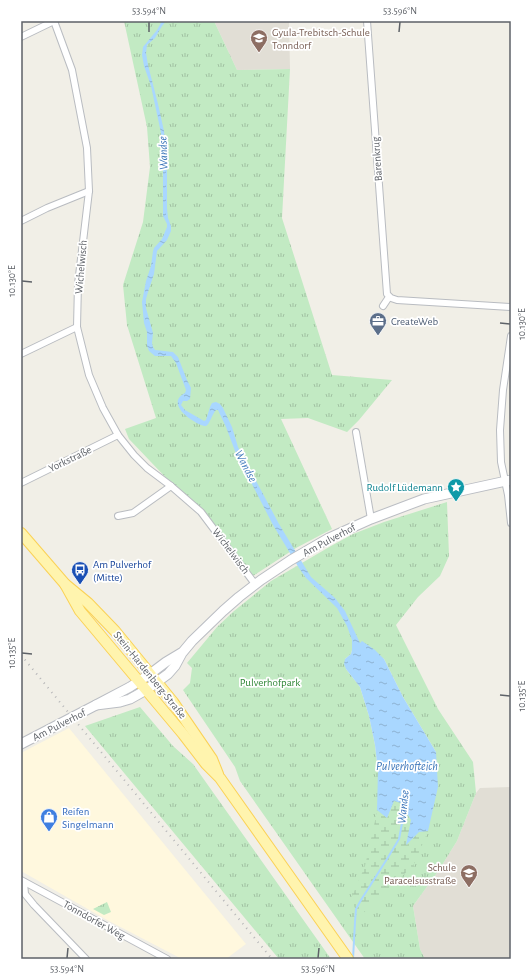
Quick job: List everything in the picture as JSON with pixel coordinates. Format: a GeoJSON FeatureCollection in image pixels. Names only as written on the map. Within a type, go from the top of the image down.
{"type":"FeatureCollection","features":[{"type":"Feature","properties":{"kind":"main road","name":"Stein-Hardenberg-Straße"},"geometry":{"type":"LineString","coordinates":[[21,533],[65,584],[88,603],[120,637],[157,682],[173,702],[212,760],[220,778]]}},
{"type":"Feature","properties":{"kind":"main road","name":"Stein-Hardenberg-Straße"},"geometry":{"type":"LineString","coordinates":[[65,584],[80,611],[206,764],[220,778],[348,959]]}},
{"type":"Feature","properties":{"kind":"street"},"geometry":{"type":"LineString","coordinates":[[21,37],[54,21]]}},
{"type":"Feature","properties":{"kind":"street","name":"Wichelwisch"},"geometry":{"type":"LineString","coordinates":[[54,21],[72,70],[87,148],[89,191],[78,284],[77,327],[86,364],[95,390],[118,435],[134,455],[147,468],[171,486],[201,512],[256,584]]}},
{"type":"Feature","properties":{"kind":"street","name":"Barenkrug"},"geometry":{"type":"LineString","coordinates":[[367,21],[386,291],[389,297]]}},
{"type":"Feature","properties":{"kind":"street"},"geometry":{"type":"LineString","coordinates":[[21,221],[47,208],[89,191]]}},
{"type":"Feature","properties":{"kind":"street"},"geometry":{"type":"LineString","coordinates":[[383,306],[389,297],[412,301],[511,307]]}},
{"type":"Feature","properties":{"kind":"street"},"geometry":{"type":"LineString","coordinates":[[21,354],[77,327]]}},
{"type":"Feature","properties":{"kind":"street"},"geometry":{"type":"LineString","coordinates":[[511,336],[503,390],[500,430],[501,462],[508,480],[511,523]]}},
{"type":"Feature","properties":{"kind":"street"},"geometry":{"type":"LineString","coordinates":[[356,432],[371,519]]}},
{"type":"Feature","properties":{"kind":"street","name":"Yorkstraße"},"geometry":{"type":"LineString","coordinates":[[21,483],[118,435]]}},
{"type":"Feature","properties":{"kind":"street","name":"Am Pulverhof"},"geometry":{"type":"LineString","coordinates":[[96,705],[120,702],[130,699],[146,690],[168,674],[192,641],[222,611],[256,584],[291,560],[329,538],[371,519],[424,499],[508,480]]}},
{"type":"Feature","properties":{"kind":"street"},"geometry":{"type":"LineString","coordinates":[[118,516],[133,513],[171,486]]}},
{"type":"Feature","properties":{"kind":"street","name":"Am Pulverhof"},"geometry":{"type":"LineString","coordinates":[[21,744],[139,681],[182,653]]}},
{"type":"Feature","properties":{"kind":"street"},"geometry":{"type":"LineString","coordinates":[[22,881],[26,894],[34,905],[86,959]]}},
{"type":"Feature","properties":{"kind":"street","name":"Tonndorfer Weg"},"geometry":{"type":"LineString","coordinates":[[22,881],[167,959]]}},
{"type":"Feature","properties":{"kind":"shaded area","name":"Gyula-Trebitsch-Schule Tonndorf"},"geometry":{"type":"Polygon","coordinates":[[[214,21],[289,21],[290,69],[237,70],[214,21]]]}},
{"type":"Feature","properties":{"kind":"shaded area"},"geometry":{"type":"Polygon","coordinates":[[[69,728],[246,944],[226,959],[182,959],[107,920],[21,871],[21,753],[69,728]]]}},
{"type":"Feature","properties":{"kind":"shaded area","name":"Schule Paracelsusstraße"},"geometry":{"type":"Polygon","coordinates":[[[511,787],[511,959],[425,959],[420,949],[413,906],[439,870],[457,841],[476,793],[480,788],[511,787]]]}},
{"type":"Feature","properties":{"kind":"green space"},"geometry":{"type":"Polygon","coordinates":[[[124,21],[214,21],[237,70],[290,69],[282,218],[332,375],[392,380],[359,420],[347,432],[308,418],[281,419],[332,529],[296,548],[253,576],[205,514],[170,482],[129,439],[125,429],[156,418],[127,325],[123,285],[143,222],[150,167],[147,127],[124,21]]]}},
{"type":"Feature","properties":{"kind":"green space","name":"Pulverhofpark"},"geometry":{"type":"Polygon","coordinates":[[[447,502],[449,556],[440,576],[418,597],[396,625],[438,709],[473,762],[476,793],[457,841],[439,870],[413,906],[420,949],[425,959],[365,959],[240,781],[235,767],[183,690],[190,683],[192,668],[187,663],[217,627],[234,611],[271,581],[353,534],[384,522],[447,502]],[[360,644],[352,650],[351,654],[345,659],[346,669],[360,687],[369,716],[375,745],[378,771],[436,752],[403,697],[384,659],[360,644]]]}},
{"type":"Feature","properties":{"kind":"green space"},"geometry":{"type":"Polygon","coordinates":[[[140,707],[173,746],[193,764],[331,959],[279,959],[85,726],[140,707]]]}},
{"type":"Feature","properties":{"kind":"green space"},"geometry":{"type":"Polygon","coordinates":[[[395,801],[401,803],[411,820],[407,845],[419,832],[428,831],[414,864],[385,894],[362,914],[350,901],[365,866],[377,810],[387,818],[395,801]]]}},
{"type":"Feature","properties":{"kind":"green space"},"geometry":{"type":"Polygon","coordinates":[[[107,902],[111,912],[104,915],[93,909],[107,902]]]}},
{"type":"Feature","properties":{"kind":"water","name":"Pulverhofteich"},"geometry":{"type":"Polygon","coordinates":[[[162,21],[166,21],[155,38],[147,45],[146,53],[164,131],[167,172],[167,208],[171,226],[171,231],[167,240],[157,251],[154,274],[146,299],[146,308],[153,333],[153,347],[155,350],[173,352],[178,357],[191,388],[190,399],[183,401],[181,405],[185,410],[204,421],[206,420],[212,403],[216,402],[223,408],[232,427],[238,447],[279,524],[311,577],[335,598],[345,611],[360,643],[362,641],[375,650],[384,659],[403,697],[436,752],[438,787],[428,831],[419,832],[406,845],[411,820],[401,803],[394,801],[387,818],[377,810],[378,771],[375,745],[369,716],[360,687],[346,669],[344,664],[345,659],[351,654],[352,650],[352,640],[347,626],[337,608],[306,578],[273,525],[235,451],[218,410],[216,410],[206,426],[197,423],[185,414],[180,409],[178,403],[179,398],[185,393],[186,390],[176,363],[171,356],[155,356],[149,351],[147,346],[147,332],[144,323],[142,302],[146,281],[151,266],[153,251],[162,239],[167,224],[163,216],[163,159],[161,133],[151,86],[142,55],[143,47],[157,30],[162,21]]]}},
{"type":"Feature","properties":{"kind":"waterway","name":"Wandse"},"geometry":{"type":"LineString","coordinates":[[353,959],[356,909],[399,839],[404,807]]}},
{"type":"Feature","properties":{"kind":"railway"},"geometry":{"type":"LineString","coordinates":[[21,655],[272,959]]}},
{"type":"Feature","properties":{"kind":"place","name":"Gyula-Trebitsch-Schule Tonndorf"},"geometry":{"type":"Point","coordinates":[259,53]}},
{"type":"Feature","properties":{"kind":"place","name":"CreateWeb"},"geometry":{"type":"Point","coordinates":[378,336]}},
{"type":"Feature","properties":{"kind":"place","name":"Rudolf Lüdemann"},"geometry":{"type":"Point","coordinates":[456,502]}},
{"type":"Feature","properties":{"kind":"place","name":"Am Pulverhof (Mitte)"},"geometry":{"type":"Point","coordinates":[80,585]}},
{"type":"Feature","properties":{"kind":"place","name":"Reifen Singelmann"},"geometry":{"type":"Point","coordinates":[49,832]}},
{"type":"Feature","properties":{"kind":"place","name":"Schule Paracelsusstraße"},"geometry":{"type":"Point","coordinates":[469,888]}}]}
